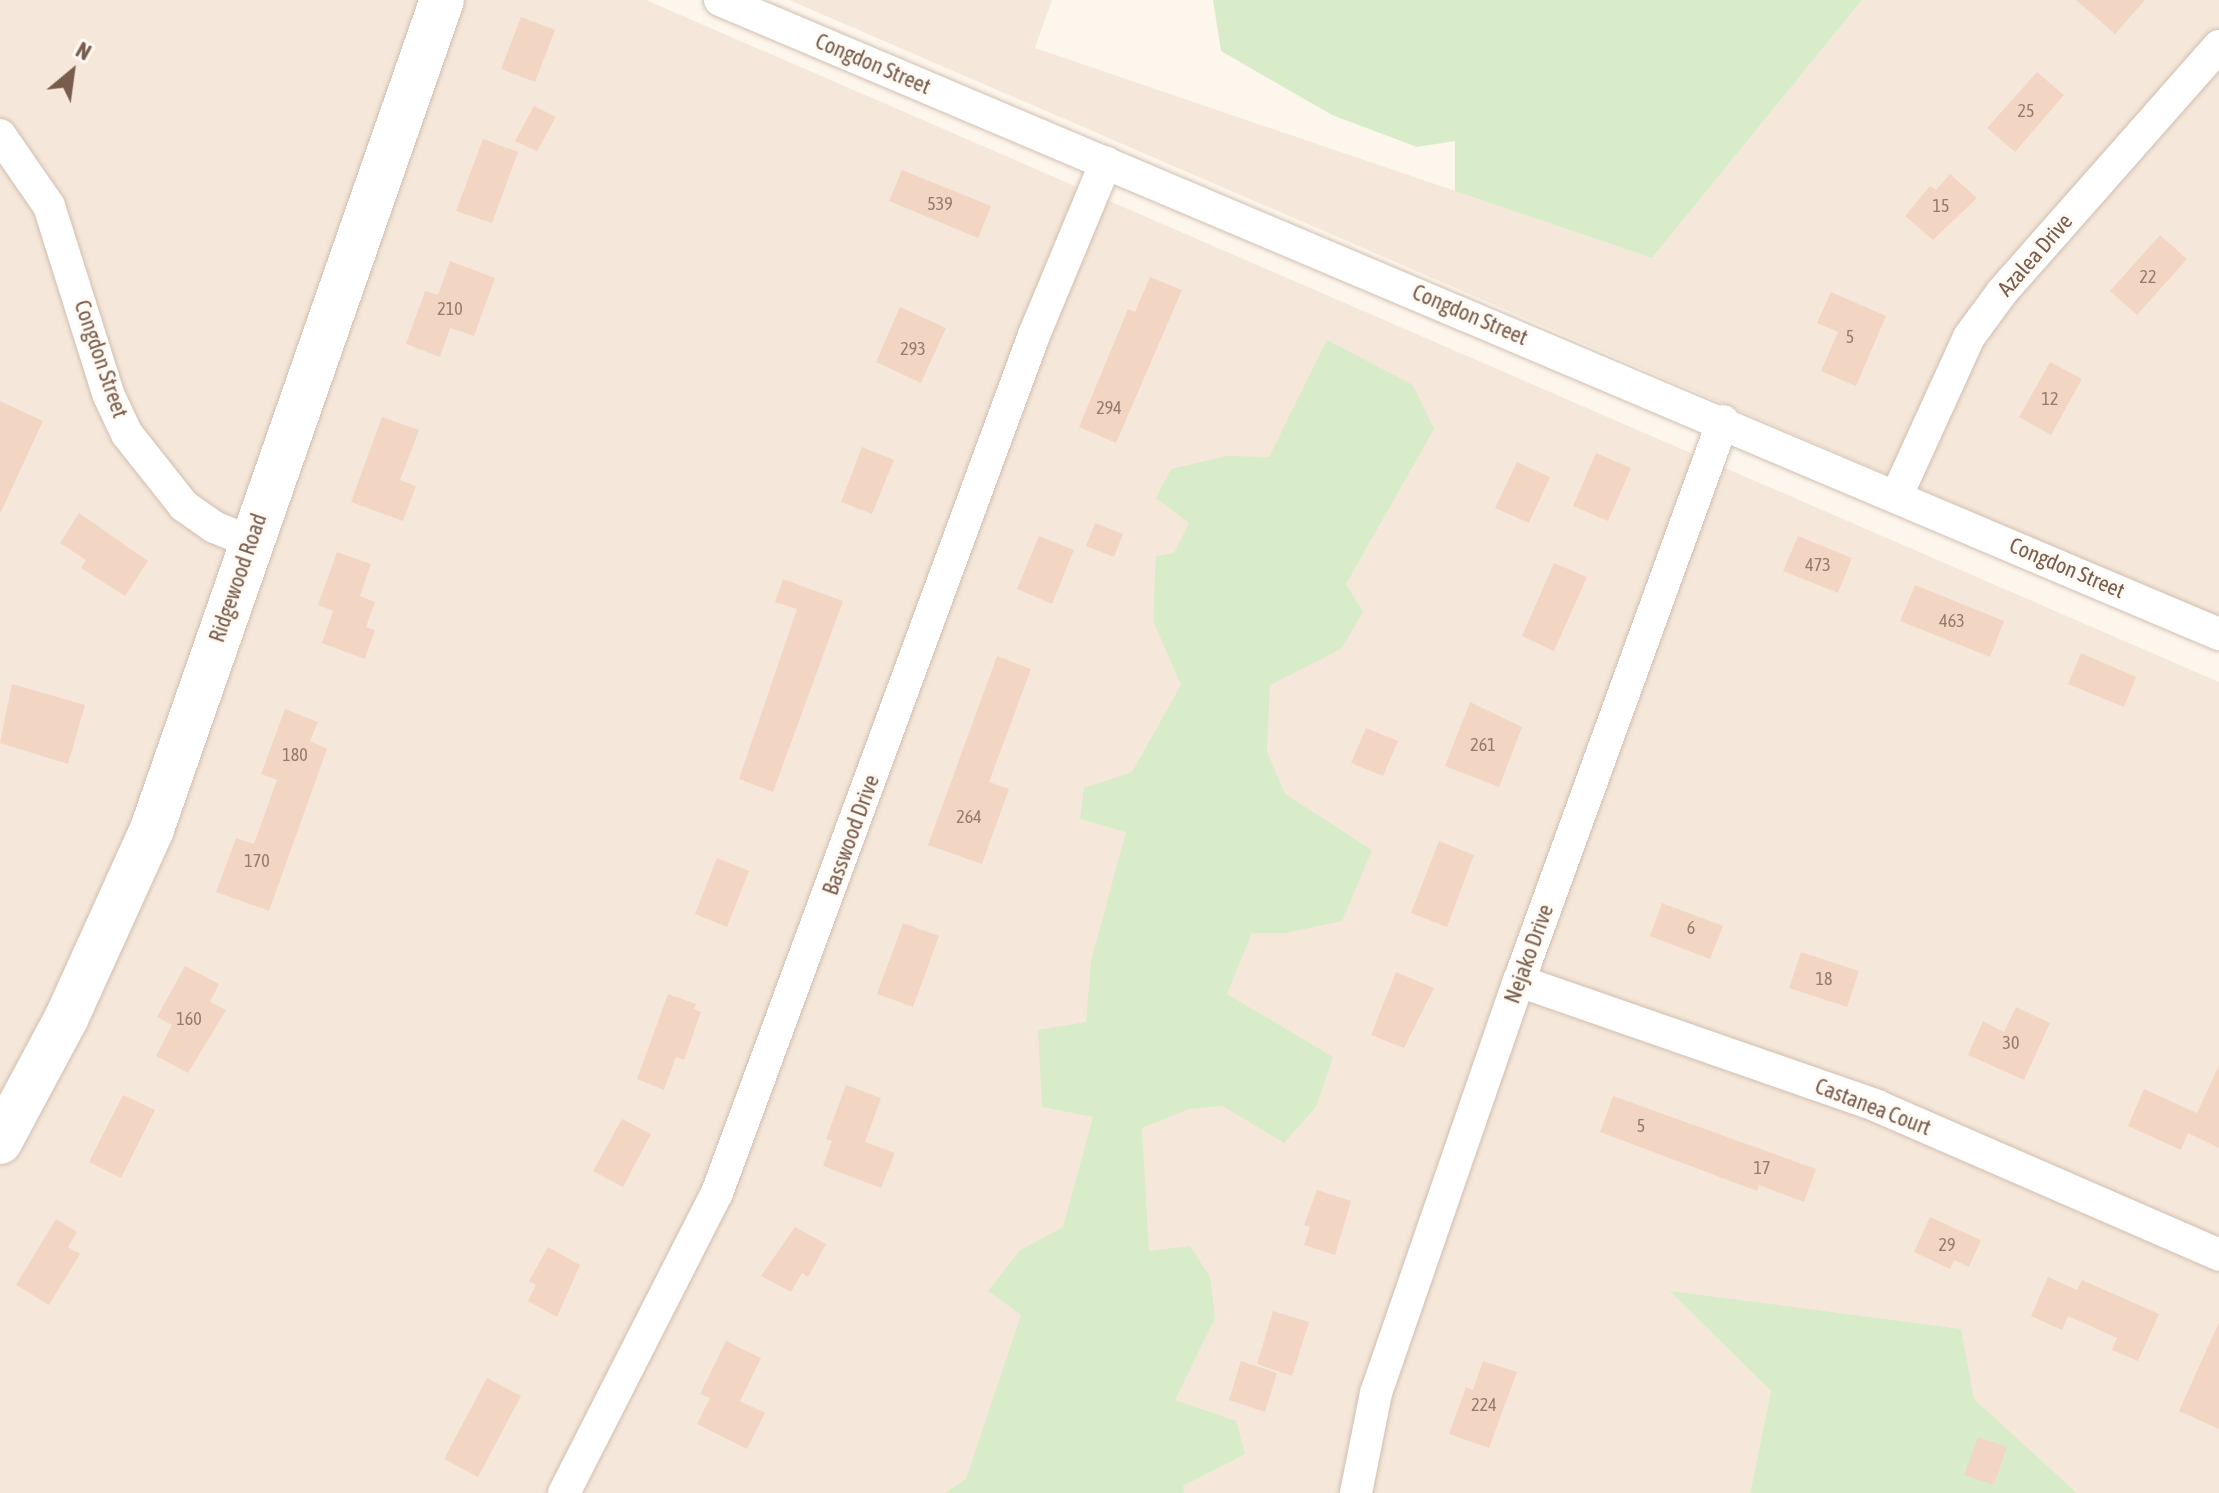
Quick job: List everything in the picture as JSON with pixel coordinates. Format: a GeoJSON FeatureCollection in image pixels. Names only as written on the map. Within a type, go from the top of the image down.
{"type":"FeatureCollection","features":[{"type":"Feature","properties":{"kind":"main road","name":"Ridgewood Road"},"geometry":{"type":"LineString","coordinates":[[0,1142],[66,1019],[152,829],[442,0]]}},
{"type":"Feature","properties":{"kind":"street","name":"Congdon Street"},"geometry":{"type":"LineString","coordinates":[[720,0],[1723,421],[2219,634]]}},
{"type":"Feature","properties":{"kind":"street","name":"Azalea Drive"},"geometry":{"type":"LineString","coordinates":[[1897,495],[1969,337],[2002,292],[2219,46]]}},
{"type":"Feature","properties":{"kind":"street","name":"Congdon Street"},"geometry":{"type":"LineString","coordinates":[[0,135],[49,206],[109,396],[127,434],[184,506],[214,527],[251,542]]}},
{"type":"Feature","properties":{"kind":"street","name":"Basswood Drive"},"geometry":{"type":"LineString","coordinates":[[564,1493],[717,1193],[1028,350],[1106,162]]}},
{"type":"Feature","properties":{"kind":"street","name":"Nejako Drive"},"geometry":{"type":"LineString","coordinates":[[1356,1493],[1376,1393],[1519,981],[1723,421]]}},
{"type":"Feature","properties":{"kind":"street","name":"Castanea Court"},"geometry":{"type":"LineString","coordinates":[[1519,981],[1877,1106],[2219,1255]]}},
{"type":"Feature","properties":{"kind":"shaded area"},"geometry":{"type":"Polygon","coordinates":[[[0,0],[646,0],[2219,682],[2219,1493],[2077,1493],[1973,1399],[1672,1291],[1771,1391],[1750,1493],[0,1493],[0,0]]]}},
{"type":"Feature","properties":{"kind":"shaded area"},"geometry":{"type":"Polygon","coordinates":[[[789,0],[1052,0],[1035,48],[1652,258],[1862,0],[2219,0],[2219,618],[789,0]]]}},
{"type":"Feature","properties":{"kind":"green space"},"geometry":{"type":"Polygon","coordinates":[[[1213,0],[1862,0],[1652,258],[1455,191],[1455,141],[1417,147],[1332,115],[1221,51],[1213,0]]]}},
{"type":"Feature","properties":{"kind":"green space"},"geometry":{"type":"Polygon","coordinates":[[[1327,340],[1413,385],[1434,429],[1346,584],[1363,612],[1341,649],[1270,685],[1267,752],[1285,794],[1372,850],[1342,921],[1286,933],[1252,933],[1227,994],[1333,1057],[1316,1107],[1284,1143],[1223,1106],[1189,1109],[1142,1128],[1149,1251],[1190,1246],[1210,1277],[1215,1318],[1175,1400],[1236,1421],[1245,1454],[1183,1486],[1184,1493],[945,1493],[966,1479],[1021,1315],[988,1291],[1019,1251],[1063,1227],[1093,1117],[1042,1107],[1038,1030],[1086,1022],[1091,961],[1126,832],[1080,819],[1084,788],[1132,772],[1181,685],[1153,621],[1156,556],[1174,553],[1189,523],[1156,498],[1171,469],[1226,456],[1269,457],[1327,340]]]}},
{"type":"Feature","properties":{"kind":"green space"},"geometry":{"type":"Polygon","coordinates":[[[1670,1291],[1961,1329],[1974,1399],[2077,1493],[1750,1493],[1771,1391],[1670,1291]]]}},
{"type":"Feature","properties":{"kind":"building"},"geometry":{"type":"Polygon","coordinates":[[[2076,0],[2145,0],[2115,34],[2076,0]]]}},
{"type":"Feature","properties":{"kind":"building"},"geometry":{"type":"Polygon","coordinates":[[[521,17],[555,30],[535,82],[501,69],[521,17]]]}},
{"type":"Feature","properties":{"kind":"building"},"geometry":{"type":"Polygon","coordinates":[[[2037,72],[2064,95],[2015,152],[1987,128],[2037,72]]]}},
{"type":"Feature","properties":{"kind":"building"},"geometry":{"type":"Polygon","coordinates":[[[534,106],[556,117],[537,151],[515,141],[534,106]]]}},
{"type":"Feature","properties":{"kind":"building"},"geometry":{"type":"Polygon","coordinates":[[[483,139],[518,152],[492,223],[456,211],[483,139]]]}},
{"type":"Feature","properties":{"kind":"building"},"geometry":{"type":"Polygon","coordinates":[[[902,170],[991,206],[978,238],[889,201],[902,170]]]}},
{"type":"Feature","properties":{"kind":"building"},"geometry":{"type":"Polygon","coordinates":[[[1950,174],[1977,198],[1933,240],[1905,216],[1930,186],[1936,190],[1950,174]]]}},
{"type":"Feature","properties":{"kind":"building"},"geometry":{"type":"Polygon","coordinates":[[[2160,235],[2187,259],[2137,315],[2110,291],[2160,235]]]}},
{"type":"Feature","properties":{"kind":"building"},"geometry":{"type":"Polygon","coordinates":[[[450,261],[495,278],[474,336],[450,328],[440,357],[406,344],[425,291],[438,295],[450,261]]]}},
{"type":"Feature","properties":{"kind":"building"},"geometry":{"type":"Polygon","coordinates":[[[1150,277],[1182,290],[1116,443],[1079,427],[1128,309],[1135,312],[1150,277]]]}},
{"type":"Feature","properties":{"kind":"building"},"geometry":{"type":"Polygon","coordinates":[[[1831,292],[1886,316],[1856,386],[1821,371],[1838,332],[1817,323],[1831,292]]]}},
{"type":"Feature","properties":{"kind":"building"},"geometry":{"type":"Polygon","coordinates":[[[900,307],[946,328],[921,383],[876,362],[900,307]]]}},
{"type":"Feature","properties":{"kind":"building"},"geometry":{"type":"Polygon","coordinates":[[[2050,362],[2082,379],[2051,435],[2019,417],[2050,362]]]}},
{"type":"Feature","properties":{"kind":"building"},"geometry":{"type":"Polygon","coordinates":[[[0,401],[43,421],[0,514],[0,401]]]}},
{"type":"Feature","properties":{"kind":"building"},"geometry":{"type":"Polygon","coordinates":[[[382,417],[419,430],[400,480],[416,486],[403,521],[351,502],[382,417]]]}},
{"type":"Feature","properties":{"kind":"building"},"geometry":{"type":"Polygon","coordinates":[[[862,447],[894,460],[872,514],[841,502],[862,447]]]}},
{"type":"Feature","properties":{"kind":"building"},"geometry":{"type":"Polygon","coordinates":[[[1596,453],[1631,468],[1608,521],[1573,506],[1596,453]]]}},
{"type":"Feature","properties":{"kind":"building"},"geometry":{"type":"Polygon","coordinates":[[[1517,462],[1550,477],[1529,523],[1495,508],[1517,462]]]}},
{"type":"Feature","properties":{"kind":"building"},"geometry":{"type":"Polygon","coordinates":[[[79,513],[148,561],[125,596],[81,568],[86,560],[60,543],[79,513]]]}},
{"type":"Feature","properties":{"kind":"building"},"geometry":{"type":"Polygon","coordinates":[[[1095,523],[1123,534],[1114,557],[1086,546],[1095,523]]]}},
{"type":"Feature","properties":{"kind":"building"},"geometry":{"type":"Polygon","coordinates":[[[1039,536],[1074,550],[1052,604],[1017,589],[1039,536]]]}},
{"type":"Feature","properties":{"kind":"building"},"geometry":{"type":"Polygon","coordinates":[[[1798,536],[1852,558],[1838,593],[1783,571],[1798,536]]]}},
{"type":"Feature","properties":{"kind":"building"},"geometry":{"type":"Polygon","coordinates":[[[337,552],[371,564],[360,596],[375,602],[366,627],[375,630],[365,659],[322,643],[333,611],[318,605],[337,552]]]}},
{"type":"Feature","properties":{"kind":"building"},"geometry":{"type":"Polygon","coordinates":[[[1554,563],[1587,577],[1554,651],[1522,636],[1554,563]]]}},
{"type":"Feature","properties":{"kind":"building"},"geometry":{"type":"Polygon","coordinates":[[[783,579],[843,601],[773,792],[739,779],[797,609],[775,602],[783,579]]]}},
{"type":"Feature","properties":{"kind":"building"},"geometry":{"type":"Polygon","coordinates":[[[1915,585],[2004,621],[1990,657],[1900,621],[1915,585]]]}},
{"type":"Feature","properties":{"kind":"building"},"geometry":{"type":"Polygon","coordinates":[[[2081,653],[2136,677],[2124,707],[2068,684],[2081,653]]]}},
{"type":"Feature","properties":{"kind":"building"},"geometry":{"type":"Polygon","coordinates":[[[997,656],[1031,669],[989,782],[1009,789],[982,864],[928,845],[997,656]]]}},
{"type":"Feature","properties":{"kind":"building"},"geometry":{"type":"Polygon","coordinates":[[[12,684],[85,705],[68,764],[0,743],[12,684]]]}},
{"type":"Feature","properties":{"kind":"building"},"geometry":{"type":"Polygon","coordinates":[[[1470,702],[1522,727],[1499,787],[1445,766],[1470,702]]]}},
{"type":"Feature","properties":{"kind":"building"},"geometry":{"type":"Polygon","coordinates":[[[285,709],[318,722],[310,741],[327,749],[269,911],[216,892],[236,838],[254,844],[277,780],[261,774],[285,709]]]}},
{"type":"Feature","properties":{"kind":"building"},"geometry":{"type":"Polygon","coordinates":[[[1366,728],[1398,741],[1383,776],[1351,763],[1366,728]]]}},
{"type":"Feature","properties":{"kind":"building"},"geometry":{"type":"Polygon","coordinates":[[[1439,841],[1474,855],[1447,927],[1411,913],[1439,841]]]}},
{"type":"Feature","properties":{"kind":"building"},"geometry":{"type":"Polygon","coordinates":[[[717,858],[749,871],[727,927],[695,914],[717,858]]]}},
{"type":"Feature","properties":{"kind":"building"},"geometry":{"type":"Polygon","coordinates":[[[1662,903],[1723,926],[1710,959],[1650,936],[1662,903]]]}},
{"type":"Feature","properties":{"kind":"building"},"geometry":{"type":"Polygon","coordinates":[[[903,923],[939,936],[913,1007],[877,994],[903,923]]]}},
{"type":"Feature","properties":{"kind":"building"},"geometry":{"type":"Polygon","coordinates":[[[1801,952],[1859,971],[1847,1007],[1789,988],[1801,952]]]}},
{"type":"Feature","properties":{"kind":"building"},"geometry":{"type":"Polygon","coordinates":[[[185,966],[219,984],[210,1002],[226,1010],[188,1073],[156,1056],[172,1025],[157,1017],[185,966]]]}},
{"type":"Feature","properties":{"kind":"building"},"geometry":{"type":"Polygon","coordinates":[[[1396,972],[1434,988],[1404,1048],[1371,1035],[1396,972]]]}},
{"type":"Feature","properties":{"kind":"building"},"geometry":{"type":"Polygon","coordinates":[[[668,994],[696,1004],[694,1009],[701,1012],[684,1060],[676,1057],[664,1090],[637,1079],[668,994]]]}},
{"type":"Feature","properties":{"kind":"building"},"geometry":{"type":"Polygon","coordinates":[[[2016,1007],[2050,1023],[2024,1080],[1968,1055],[1983,1021],[2004,1032],[2016,1007]]]}},
{"type":"Feature","properties":{"kind":"building"},"geometry":{"type":"Polygon","coordinates":[[[2219,1065],[2219,1148],[2188,1133],[2181,1150],[2128,1126],[2144,1089],[2197,1113],[2219,1065]]]}},
{"type":"Feature","properties":{"kind":"building"},"geometry":{"type":"Polygon","coordinates":[[[846,1085],[881,1098],[865,1142],[895,1153],[881,1188],[823,1166],[832,1141],[826,1139],[846,1085]]]}},
{"type":"Feature","properties":{"kind":"building"},"geometry":{"type":"Polygon","coordinates":[[[123,1095],[155,1110],[121,1178],[89,1162],[123,1095]]]}},
{"type":"Feature","properties":{"kind":"building"},"geometry":{"type":"Polygon","coordinates":[[[1613,1096],[1816,1169],[1804,1202],[1759,1185],[1757,1191],[1600,1132],[1613,1096]]]}},
{"type":"Feature","properties":{"kind":"building"},"geometry":{"type":"Polygon","coordinates":[[[622,1119],[651,1134],[623,1187],[593,1171],[622,1119]]]}},
{"type":"Feature","properties":{"kind":"building"},"geometry":{"type":"Polygon","coordinates":[[[1317,1190],[1351,1201],[1335,1255],[1304,1245],[1310,1227],[1304,1225],[1317,1190]]]}},
{"type":"Feature","properties":{"kind":"building"},"geometry":{"type":"Polygon","coordinates":[[[1930,1217],[1981,1240],[1969,1267],[1954,1260],[1950,1269],[1914,1252],[1930,1217]]]}},
{"type":"Feature","properties":{"kind":"building"},"geometry":{"type":"Polygon","coordinates":[[[56,1219],[77,1232],[68,1247],[80,1254],[49,1305],[16,1285],[56,1219]]]}},
{"type":"Feature","properties":{"kind":"building"},"geometry":{"type":"Polygon","coordinates":[[[795,1227],[826,1244],[808,1277],[802,1273],[791,1292],[761,1276],[795,1227]]]}},
{"type":"Feature","properties":{"kind":"building"},"geometry":{"type":"Polygon","coordinates":[[[548,1247],[580,1265],[557,1317],[528,1301],[536,1285],[529,1281],[548,1247]]]}},
{"type":"Feature","properties":{"kind":"building"},"geometry":{"type":"Polygon","coordinates":[[[2048,1277],[2077,1290],[2082,1280],[2159,1314],[2138,1361],[2112,1350],[2117,1338],[2068,1316],[2062,1330],[2031,1316],[2048,1277]]]}},
{"type":"Feature","properties":{"kind":"building"},"geometry":{"type":"Polygon","coordinates":[[[1273,1311],[1309,1322],[1292,1376],[1257,1364],[1273,1311]]]}},
{"type":"Feature","properties":{"kind":"building"},"geometry":{"type":"Polygon","coordinates":[[[2219,1322],[2219,1429],[2179,1411],[2219,1322]]]}},
{"type":"Feature","properties":{"kind":"building"},"geometry":{"type":"Polygon","coordinates":[[[726,1341],[761,1358],[740,1401],[765,1413],[747,1449],[697,1424],[710,1398],[700,1394],[726,1341]]]}},
{"type":"Feature","properties":{"kind":"building"},"geometry":{"type":"Polygon","coordinates":[[[1241,1361],[1277,1373],[1265,1412],[1229,1400],[1241,1361]]]}},
{"type":"Feature","properties":{"kind":"building"},"geometry":{"type":"Polygon","coordinates":[[[1483,1361],[1517,1372],[1489,1448],[1449,1434],[1466,1387],[1473,1390],[1483,1361]]]}},
{"type":"Feature","properties":{"kind":"building"},"geometry":{"type":"Polygon","coordinates":[[[487,1378],[521,1396],[478,1477],[444,1459],[487,1378]]]}},
{"type":"Feature","properties":{"kind":"building"},"geometry":{"type":"Polygon","coordinates":[[[1978,1437],[2007,1447],[1994,1485],[1964,1475],[1978,1437]]]}}]}
